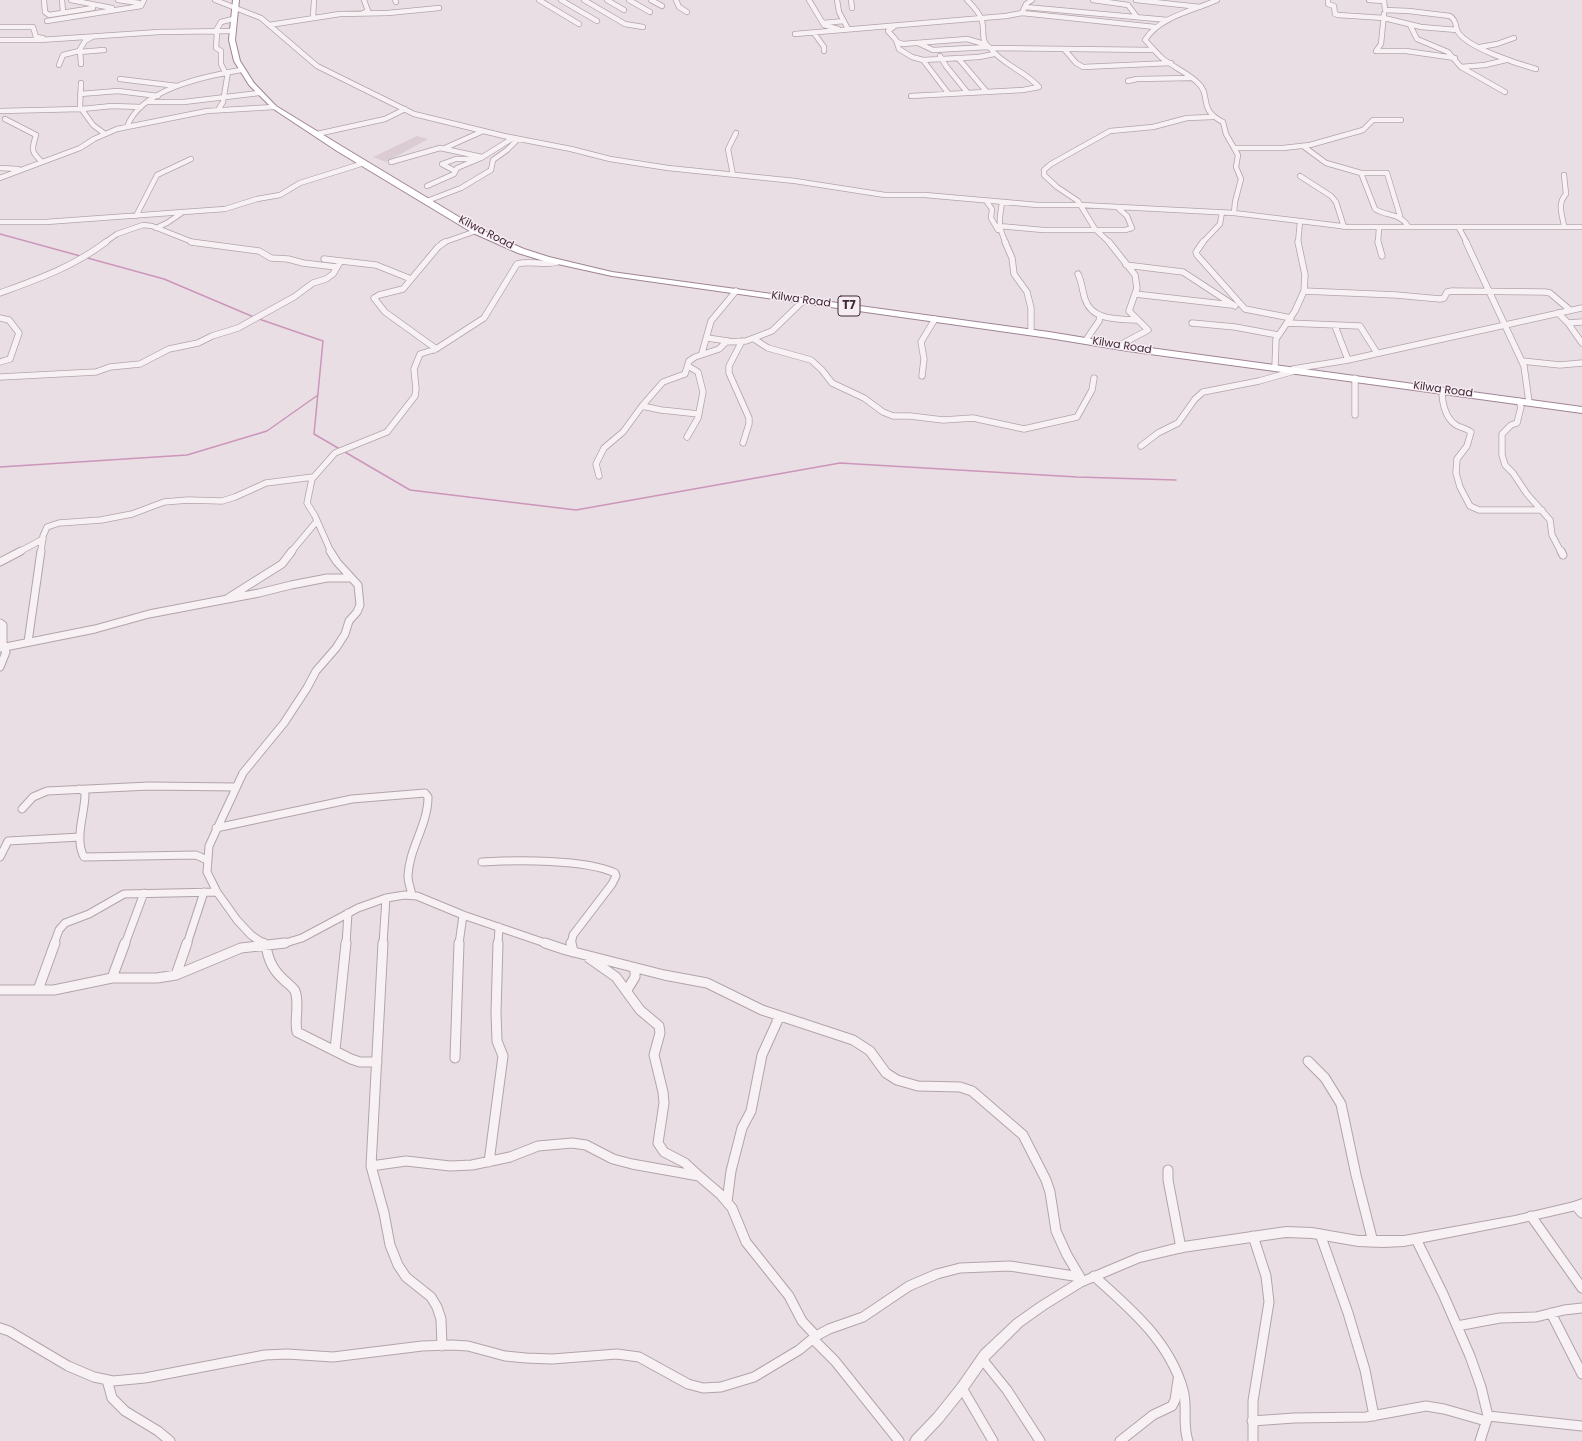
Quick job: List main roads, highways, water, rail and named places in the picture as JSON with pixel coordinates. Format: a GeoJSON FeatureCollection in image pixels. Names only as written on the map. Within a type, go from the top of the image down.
{"type":"FeatureCollection","features":[{"type":"Feature","properties":{"kind":"highway","name":"Kilwa Road"},"geometry":{"type":"LineString","coordinates":[[236,4],[232,31],[233,49],[241,70],[259,93],[274,106],[476,231],[521,251],[557,262],[612,274],[1582,410]]}},
{"type":"Feature","properties":{"kind":"waterway"},"geometry":{"type":"LineString","coordinates":[[0,234],[164,279],[256,318],[323,341],[318,395]]}},
{"type":"Feature","properties":{"kind":"waterway"},"geometry":{"type":"LineString","coordinates":[[0,467],[187,455],[267,431],[318,395]]}},
{"type":"Feature","properties":{"kind":"waterway"},"geometry":{"type":"LineString","coordinates":[[318,395],[314,434],[410,490],[576,510],[840,463],[1077,477],[1176,480]]}}]}
